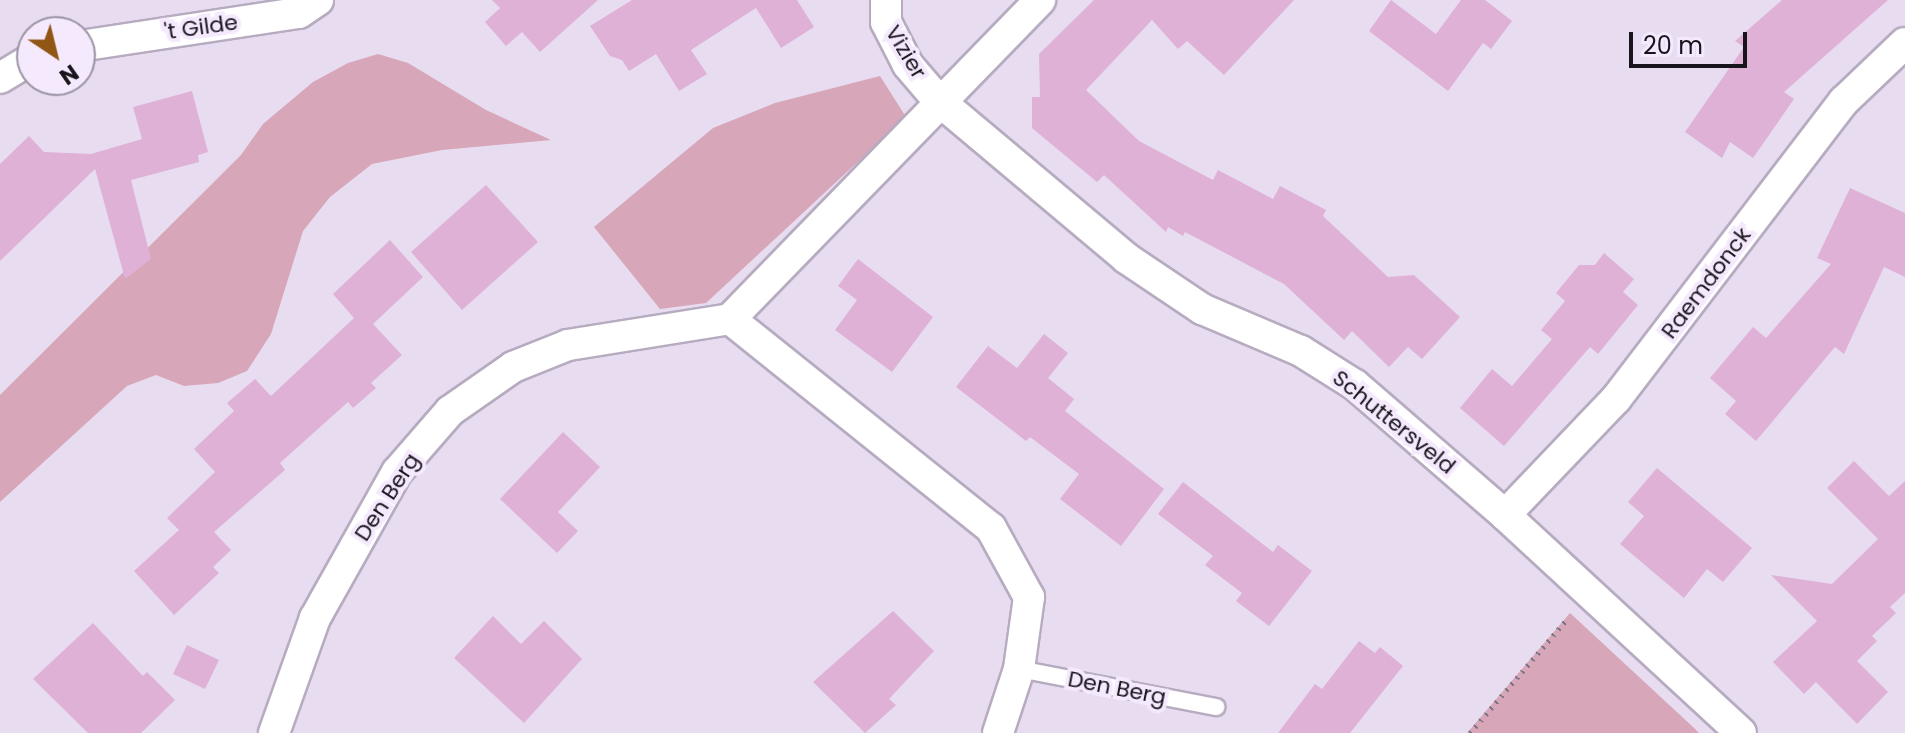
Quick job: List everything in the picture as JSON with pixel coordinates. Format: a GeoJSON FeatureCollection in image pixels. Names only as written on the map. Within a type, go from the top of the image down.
{"type":"FeatureCollection","features":[{"type":"Feature","properties":{"kind":"street","name":"'t Gilde"},"geometry":{"type":"LineString","coordinates":[[96,44],[299,13],[318,0]]}},
{"type":"Feature","properties":{"kind":"street","name":"Vizier"},"geometry":{"type":"LineString","coordinates":[[886,0],[886,22],[908,65],[938,100]]}},
{"type":"Feature","properties":{"kind":"street"},"geometry":{"type":"LineString","coordinates":[[998,733],[1019,669],[1029,597],[991,528],[730,319],[938,100],[1040,0]]}},
{"type":"Feature","properties":{"kind":"street","name":"Raemdonck"},"geometry":{"type":"LineString","coordinates":[[1505,515],[1616,399],[1844,101],[1903,49]]}},
{"type":"Feature","properties":{"kind":"street","name":"Schuttersveld"},"geometry":{"type":"LineString","coordinates":[[938,100],[1126,258],[1202,309],[1301,351],[1355,385],[1505,515],[1589,596],[1741,733]]}},
{"type":"Feature","properties":{"kind":"street","name":"Den Berg"},"geometry":{"type":"LineString","coordinates":[[274,733],[315,618],[397,472],[450,411],[513,367],[568,345],[730,319]]}},
{"type":"Feature","properties":{"kind":"lane","name":"Den Berg"},"geometry":{"type":"LineString","coordinates":[[1019,669],[1216,707]]}},
{"type":"Feature","properties":{"kind":"path"},"geometry":{"type":"LineString","coordinates":[[1470,733],[1589,596]]}},
{"type":"Feature","properties":{"kind":"shaded area"},"geometry":{"type":"Polygon","coordinates":[[[378,54],[408,63],[486,110],[551,140],[442,150],[372,164],[330,197],[303,231],[271,334],[247,371],[218,383],[184,386],[156,375],[127,386],[0,502],[0,395],[241,155],[263,124],[313,82],[348,63],[378,54]]]}},
{"type":"Feature","properties":{"kind":"shaded area"},"geometry":{"type":"Polygon","coordinates":[[[880,76],[906,117],[706,303],[660,309],[594,227],[713,128],[775,103],[880,76]]]}},
{"type":"Feature","properties":{"kind":"shaded area"},"geometry":{"type":"Polygon","coordinates":[[[1570,613],[1693,727],[1699,733],[1467,733],[1570,613]]]}},
{"type":"Feature","properties":{"kind":"building"},"geometry":{"type":"Polygon","coordinates":[[[492,0],[598,0],[540,52],[522,32],[506,46],[485,22],[500,8],[492,0]]]}},
{"type":"Feature","properties":{"kind":"building"},"geometry":{"type":"Polygon","coordinates":[[[632,0],[797,0],[814,27],[781,48],[756,8],[691,50],[707,74],[679,91],[656,54],[629,71],[622,60],[610,56],[590,26],[632,0]]]}},
{"type":"Feature","properties":{"kind":"building"},"geometry":{"type":"Polygon","coordinates":[[[1094,0],[1294,0],[1224,75],[1187,41],[1178,49],[1152,20],[1086,90],[1139,141],[1213,180],[1218,170],[1273,199],[1280,186],[1326,210],[1323,216],[1388,277],[1414,275],[1460,317],[1422,359],[1408,347],[1389,367],[1352,331],[1344,340],[1284,284],[1185,232],[1183,236],[1168,227],[1166,232],[1104,175],[1097,182],[1032,128],[1032,97],[1040,97],[1039,54],[1094,0]]]}},
{"type":"Feature","properties":{"kind":"building"},"geometry":{"type":"Polygon","coordinates":[[[1391,0],[1436,34],[1461,0],[1485,0],[1512,21],[1491,49],[1483,43],[1448,91],[1369,31],[1391,0]]]}},
{"type":"Feature","properties":{"kind":"building"},"geometry":{"type":"Polygon","coordinates":[[[1782,0],[1888,0],[1784,92],[1794,99],[1753,158],[1730,142],[1722,158],[1685,132],[1744,47],[1735,41],[1782,0]]]}},
{"type":"Feature","properties":{"kind":"building"},"geometry":{"type":"Polygon","coordinates":[[[192,91],[208,152],[198,155],[199,162],[131,180],[151,259],[125,279],[95,169],[0,261],[0,164],[29,136],[44,152],[91,154],[142,139],[133,107],[192,91]]]}},
{"type":"Feature","properties":{"kind":"building"},"geometry":{"type":"Polygon","coordinates":[[[486,185],[538,242],[462,310],[411,252],[486,185]]]}},
{"type":"Feature","properties":{"kind":"building"},"geometry":{"type":"Polygon","coordinates":[[[1850,188],[1905,213],[1905,277],[1884,267],[1844,354],[1835,347],[1756,441],[1725,414],[1736,401],[1710,378],[1753,327],[1766,338],[1831,264],[1817,258],[1850,188]]]}},
{"type":"Feature","properties":{"kind":"building"},"geometry":{"type":"Polygon","coordinates":[[[390,240],[423,277],[373,324],[402,355],[371,383],[376,388],[353,408],[348,402],[280,463],[285,470],[214,532],[231,550],[213,567],[219,573],[174,615],[134,571],[179,530],[167,518],[215,472],[194,449],[234,411],[227,403],[255,379],[271,396],[354,318],[333,294],[390,240]]]}},
{"type":"Feature","properties":{"kind":"building"},"geometry":{"type":"Polygon","coordinates":[[[1604,253],[1634,279],[1623,292],[1638,305],[1598,354],[1590,347],[1504,446],[1460,408],[1492,369],[1512,386],[1552,339],[1541,330],[1565,301],[1556,293],[1579,265],[1595,265],[1604,253]]]}},
{"type":"Feature","properties":{"kind":"building"},"geometry":{"type":"Polygon","coordinates":[[[858,259],[933,317],[892,372],[835,330],[857,300],[838,286],[858,259]]]}},
{"type":"Feature","properties":{"kind":"building"},"geometry":{"type":"Polygon","coordinates":[[[1044,334],[1068,353],[1048,378],[1074,399],[1065,411],[1164,489],[1121,546],[1060,499],[1079,474],[1030,437],[1026,441],[956,387],[988,346],[1017,368],[1044,334]]]}},
{"type":"Feature","properties":{"kind":"building"},"geometry":{"type":"Polygon","coordinates":[[[563,432],[600,467],[558,512],[578,531],[557,553],[500,499],[563,432]]]}},
{"type":"Feature","properties":{"kind":"building"},"geometry":{"type":"Polygon","coordinates":[[[1854,461],[1889,496],[1905,481],[1905,593],[1890,607],[1896,613],[1872,636],[1877,641],[1857,661],[1888,692],[1857,724],[1816,682],[1804,694],[1773,662],[1817,621],[1771,575],[1832,584],[1878,539],[1827,488],[1854,461]]]}},
{"type":"Feature","properties":{"kind":"building"},"geometry":{"type":"Polygon","coordinates":[[[1657,468],[1752,548],[1723,582],[1707,569],[1684,598],[1620,544],[1644,516],[1628,502],[1657,468]]]}},
{"type":"Feature","properties":{"kind":"building"},"geometry":{"type":"Polygon","coordinates":[[[1183,482],[1273,552],[1278,545],[1312,571],[1269,626],[1236,601],[1242,593],[1205,565],[1213,556],[1158,514],[1183,482]]]}},
{"type":"Feature","properties":{"kind":"building"},"geometry":{"type":"Polygon","coordinates":[[[893,611],[934,651],[889,699],[896,705],[865,733],[813,682],[893,611]]]}},
{"type":"Feature","properties":{"kind":"building"},"geometry":{"type":"Polygon","coordinates":[[[493,616],[521,644],[544,621],[582,659],[524,723],[454,658],[493,616]]]}},
{"type":"Feature","properties":{"kind":"building"},"geometry":{"type":"Polygon","coordinates":[[[93,623],[143,676],[147,672],[175,700],[141,733],[88,733],[33,679],[93,623]]]}},
{"type":"Feature","properties":{"kind":"building"},"geometry":{"type":"Polygon","coordinates":[[[1359,641],[1375,653],[1380,647],[1403,666],[1350,733],[1278,733],[1315,684],[1322,689],[1359,641]]]}},
{"type":"Feature","properties":{"kind":"building"},"geometry":{"type":"Polygon","coordinates":[[[187,645],[219,660],[205,689],[173,674],[187,645]]]}}]}
